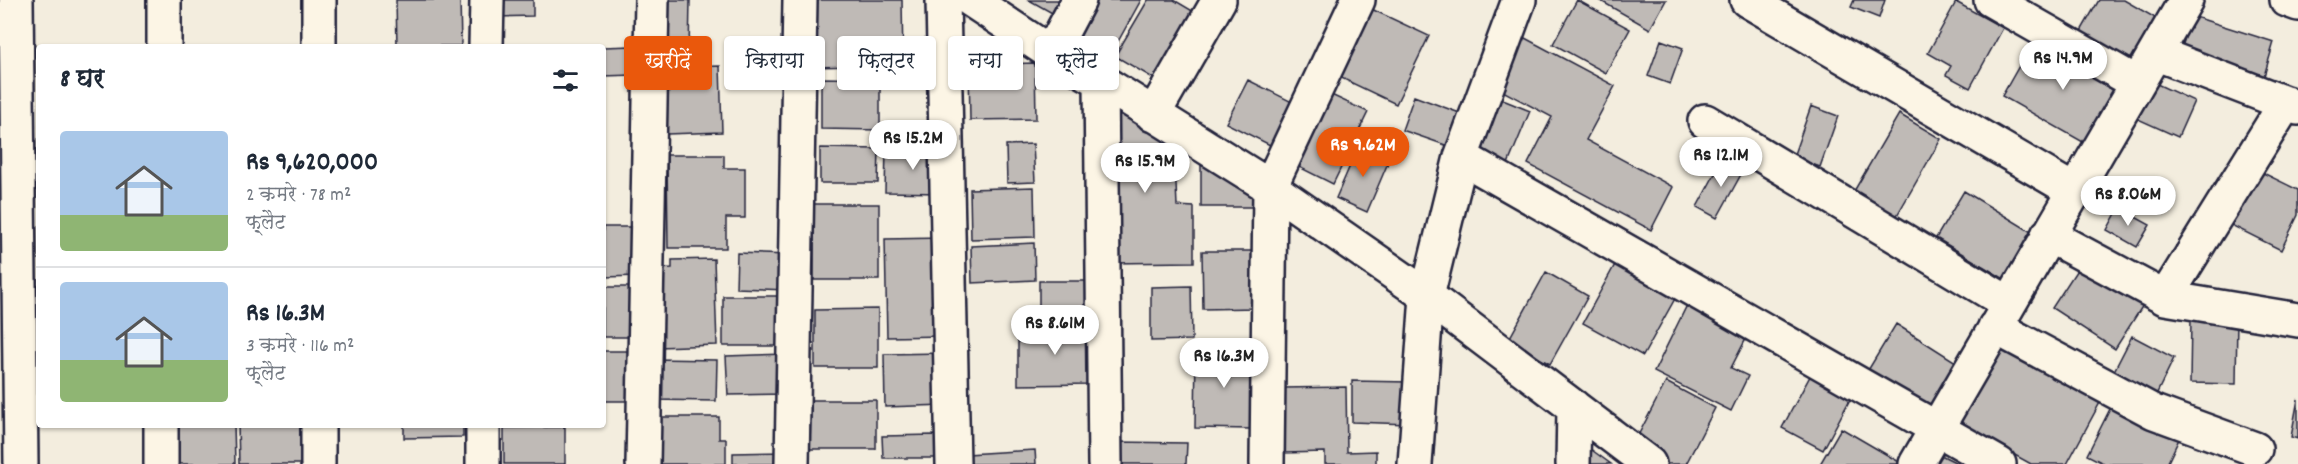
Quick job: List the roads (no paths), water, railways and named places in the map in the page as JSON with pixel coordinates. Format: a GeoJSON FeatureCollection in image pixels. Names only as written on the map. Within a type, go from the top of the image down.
{"type":"FeatureCollection","features":[{"type":"Feature","properties":{"kind":"street"},"geometry":{"type":"LineString","coordinates":[[16,0],[21,464]]}},
{"type":"Feature","properties":{"kind":"street"},"geometry":{"type":"LineString","coordinates":[[164,44],[165,0]]}},
{"type":"Feature","properties":{"kind":"street"},"geometry":{"type":"LineString","coordinates":[[319,44],[320,0]]}},
{"type":"Feature","properties":{"kind":"street"},"geometry":{"type":"LineString","coordinates":[[486,44],[487,0]]}},
{"type":"Feature","properties":{"kind":"street"},"geometry":{"type":"LineString","coordinates":[[643,464],[652,0]]}},
{"type":"Feature","properties":{"kind":"street"},"geometry":{"type":"LineString","coordinates":[[792,464],[800,0]]}},
{"type":"Feature","properties":{"kind":"street"},"geometry":{"type":"LineString","coordinates":[[944,0],[953,464]]}},
{"type":"Feature","properties":{"kind":"street"},"geometry":{"type":"LineString","coordinates":[[971,0],[1035,42]]}},
{"type":"Feature","properties":{"kind":"street"},"geometry":{"type":"LineString","coordinates":[[1060,36],[1079,0]]}},
{"type":"Feature","properties":{"kind":"street"},"geometry":{"type":"LineString","coordinates":[[1153,115],[1219,0]]}},
{"type":"Feature","properties":{"kind":"street"},"geometry":{"type":"LineString","coordinates":[[1267,464],[1270,187],[1358,0]]}},
{"type":"Feature","properties":{"kind":"street"},"geometry":{"type":"LineString","coordinates":[[1415,464],[1427,296],[1461,157],[1519,0]]}},
{"type":"Feature","properties":{"kind":"street"},"geometry":{"type":"LineString","coordinates":[[1748,0],[2074,191]]}},
{"type":"Feature","properties":{"kind":"street"},"geometry":{"type":"LineString","coordinates":[[1991,0],[2137,83]]}},
{"type":"Feature","properties":{"kind":"street"},"geometry":{"type":"LineString","coordinates":[[1916,464],[2186,0]]}},
{"type":"Feature","properties":{"kind":"street"},"geometry":{"type":"LineString","coordinates":[[2287,0],[2298,4]]}},
{"type":"Feature","properties":{"kind":"street"},"geometry":{"type":"LineString","coordinates":[[2155,53],[2292,106],[2165,298]]}},
{"type":"Feature","properties":{"kind":"street"},"geometry":{"type":"LineString","coordinates":[[1101,90],[1105,464]]}},
{"type":"Feature","properties":{"kind":"street"},"geometry":{"type":"LineString","coordinates":[[1115,90],[1270,187],[1427,296],[1649,464]]}},
{"type":"Feature","properties":{"kind":"street"},"geometry":{"type":"LineString","coordinates":[[1705,121],[2001,315],[2154,412],[2255,449]]}},
{"type":"Feature","properties":{"kind":"street"},"geometry":{"type":"LineString","coordinates":[[1461,157],[1999,464]]}},
{"type":"Feature","properties":{"kind":"street"},"geometry":{"type":"LineString","coordinates":[[2049,235],[2165,298],[2298,320]]}},
{"type":"Feature","properties":{"kind":"street"},"geometry":{"type":"LineString","coordinates":[[1573,464],[1574,407]]}},
{"type":"Feature","properties":{"kind":"street"},"geometry":{"type":"LineString","coordinates":[[161,428],[161,464]]}},
{"type":"Feature","properties":{"kind":"street"},"geometry":{"type":"LineString","coordinates":[[318,428],[318,464]]}},
{"type":"Feature","properties":{"kind":"street"},"geometry":{"type":"LineString","coordinates":[[483,428],[483,464]]}}]}
